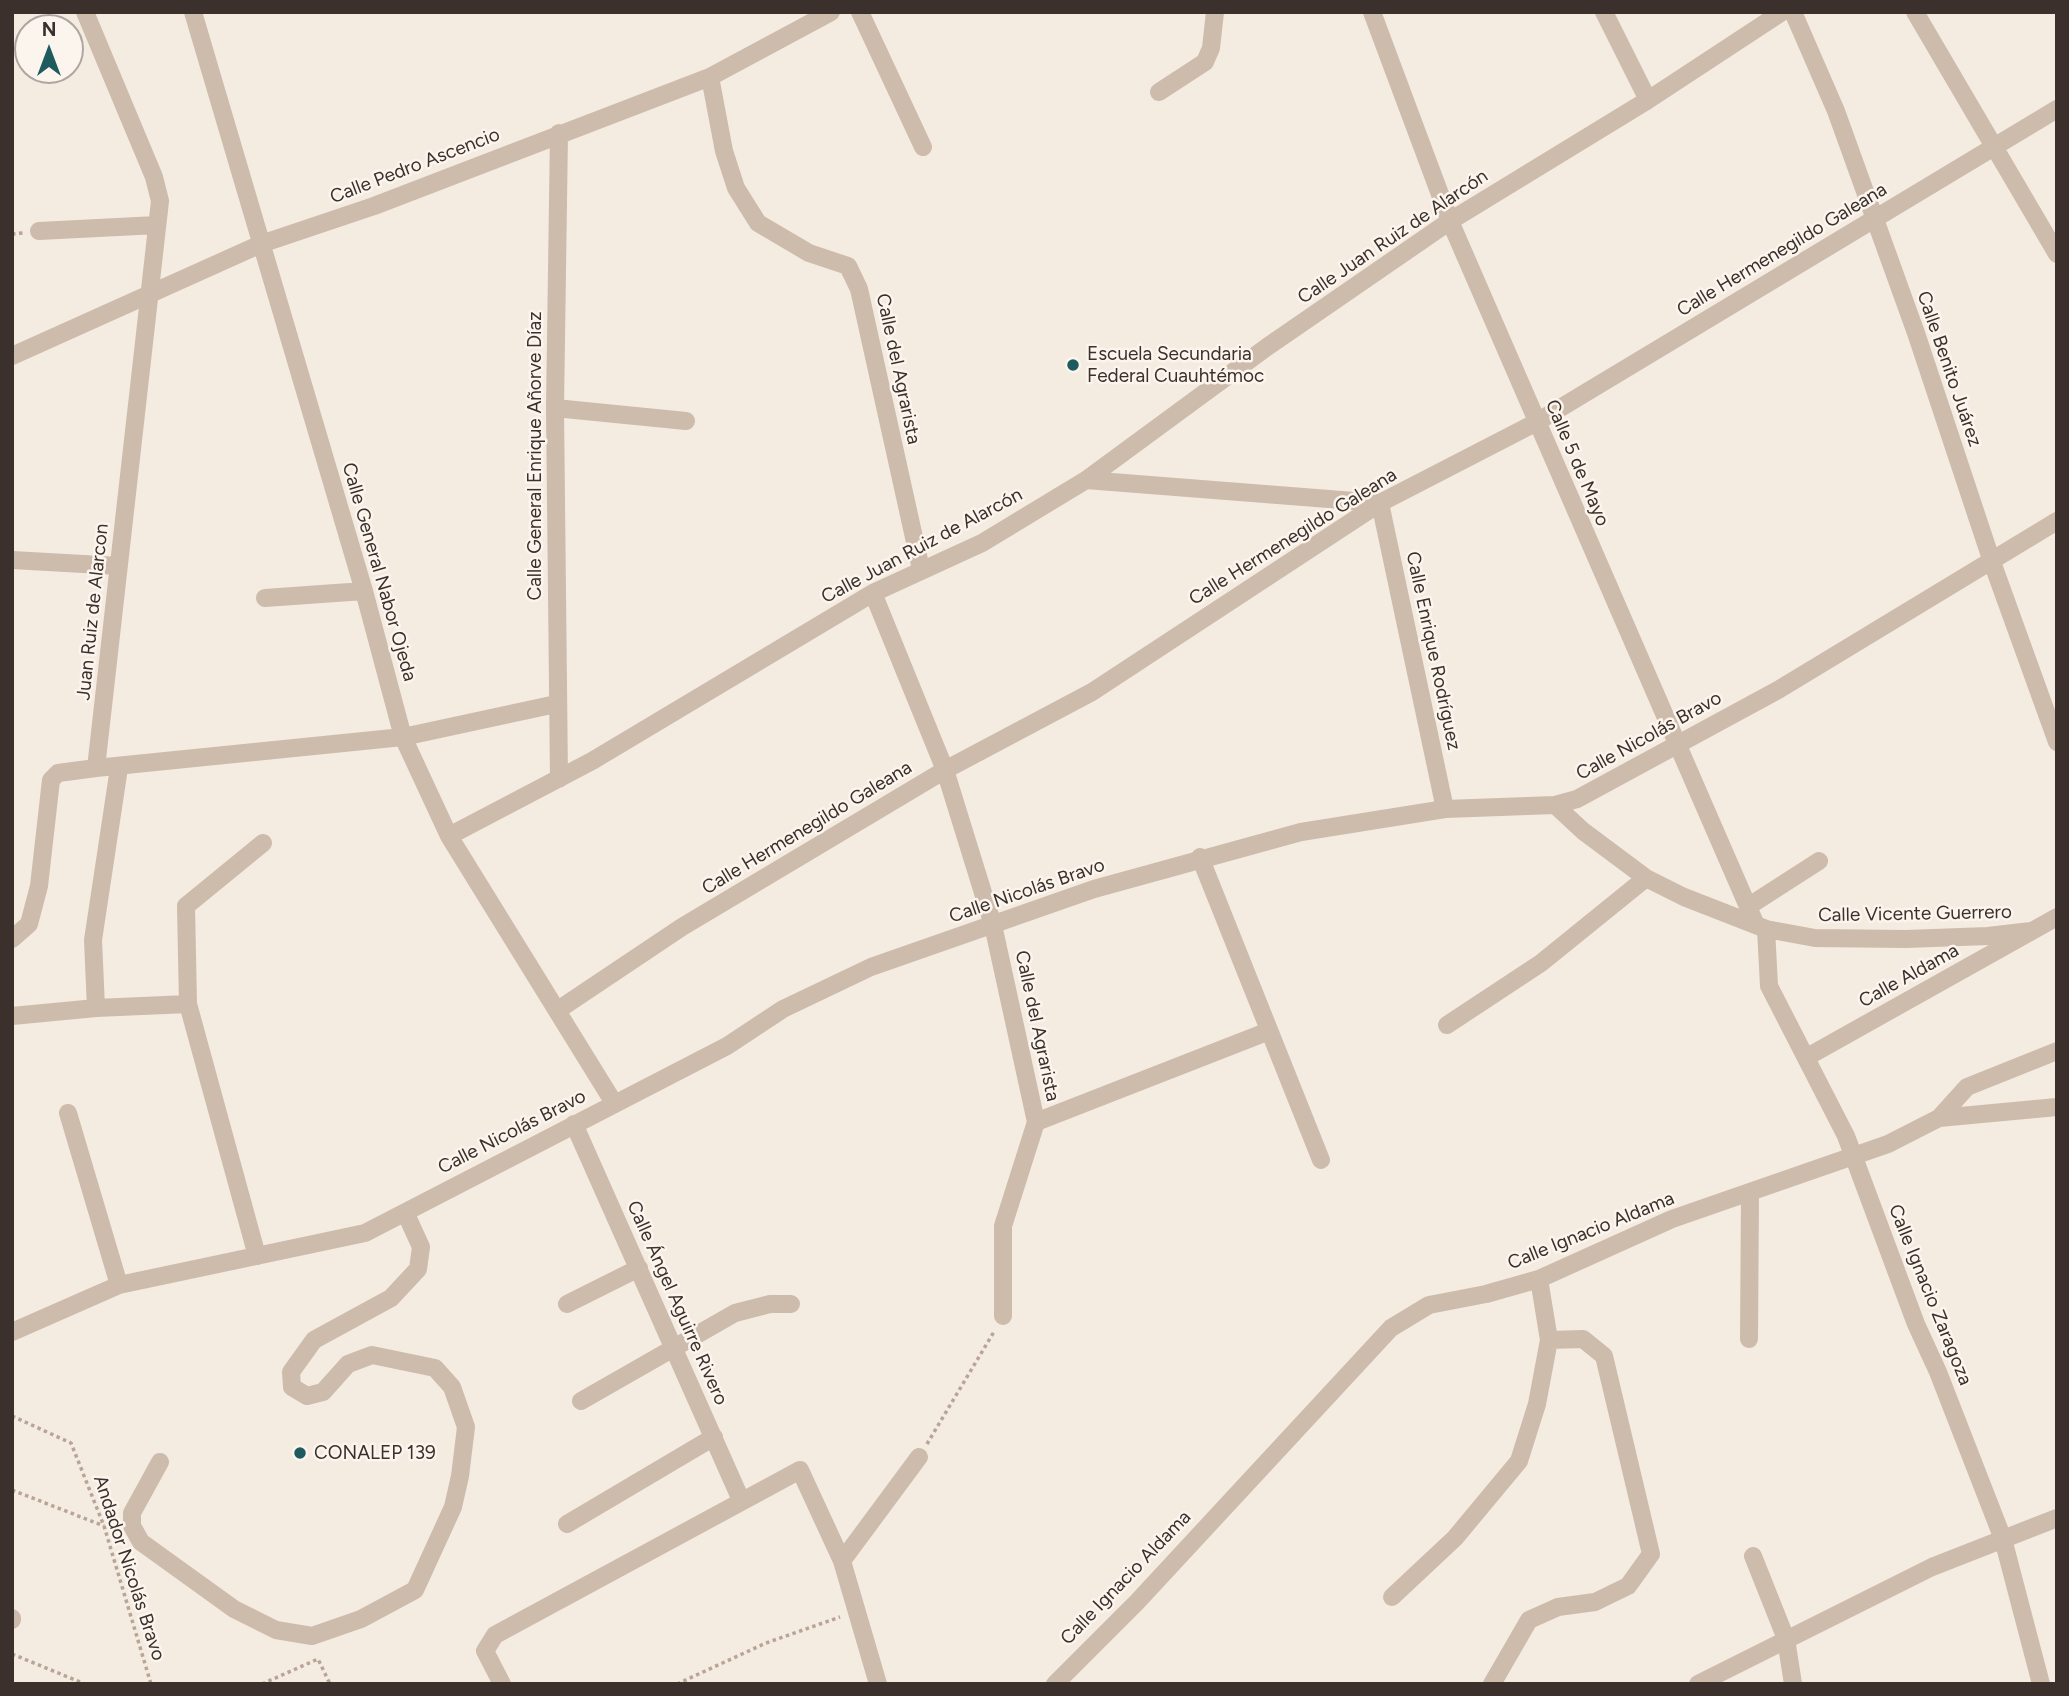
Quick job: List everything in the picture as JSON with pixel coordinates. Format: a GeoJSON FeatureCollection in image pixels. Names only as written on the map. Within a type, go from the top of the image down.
{"type":"FeatureCollection","features":[{"type":"Feature","properties":{"kind":"street","name":"Juan Ruiz de Alarcon"},"geometry":{"type":"LineString","coordinates":[[85,12],[154,177],[160,201],[96,768]]}},
{"type":"Feature","properties":{"kind":"street","name":"Calle General Nabor Ojeda"},"geometry":{"type":"LineString","coordinates":[[193,12],[364,591],[403,737],[449,836],[614,1103]]}},
{"type":"Feature","properties":{"kind":"street","name":"Calle Pedro Ascencio"},"geometry":{"type":"LineString","coordinates":[[12,356],[261,244],[374,206],[710,77],[831,12]]}},
{"type":"Feature","properties":{"kind":"street"},"geometry":{"type":"LineString","coordinates":[[860,12],[923,147]]}},
{"type":"Feature","properties":{"kind":"street"},"geometry":{"type":"LineString","coordinates":[[1159,92],[1205,62],[1211,48],[1215,12]]}},
{"type":"Feature","properties":{"kind":"street","name":"Calle 5 de Mayo"},"geometry":{"type":"LineString","coordinates":[[1372,12],[1450,221],[1675,744],[1761,927]]}},
{"type":"Feature","properties":{"kind":"street"},"geometry":{"type":"LineString","coordinates":[[1604,12],[1648,100]]}},
{"type":"Feature","properties":{"kind":"street","name":"Calle Juan Ruiz de Alarcón"},"geometry":{"type":"LineString","coordinates":[[449,836],[559,779],[873,593],[982,543],[1086,480],[1267,347],[1450,221],[1648,100],[1782,12]]}},
{"type":"Feature","properties":{"kind":"street","name":"Calle Benito Juárez"},"geometry":{"type":"LineString","coordinates":[[1793,12],[1836,111],[1916,333],[1992,562],[2057,742]]}},
{"type":"Feature","properties":{"kind":"street"},"geometry":{"type":"LineString","coordinates":[[1915,12],[1996,145],[2057,254]]}},
{"type":"Feature","properties":{"kind":"street","name":"Calle del Agrarista"},"geometry":{"type":"LineString","coordinates":[[710,77],[724,151],[732,175],[758,223],[809,253],[848,267],[859,289],[921,569]]}},
{"type":"Feature","properties":{"kind":"street","name":"Calle Hermenegildo Galeana"},"geometry":{"type":"LineString","coordinates":[[558,1010],[682,927],[945,770],[1092,692],[1380,503],[1536,422],[2057,109]]}},
{"type":"Feature","properties":{"kind":"street","name":"Calle General Enrique Añorve Díaz"},"geometry":{"type":"LineString","coordinates":[[559,133],[555,408],[556,704],[559,779]]}},
{"type":"Feature","properties":{"kind":"street"},"geometry":{"type":"LineString","coordinates":[[38,232],[157,225]]}},
{"type":"Feature","properties":{"kind":"street"},"geometry":{"type":"LineString","coordinates":[[555,408],[686,421]]}},
{"type":"Feature","properties":{"kind":"street"},"geometry":{"type":"LineString","coordinates":[[1086,480],[1380,503]]}},
{"type":"Feature","properties":{"kind":"street","name":"Calle Enrique Rodríguez"},"geometry":{"type":"LineString","coordinates":[[1380,503],[1445,809]]}},
{"type":"Feature","properties":{"kind":"street","name":"Calle Nicolás Bravo"},"geometry":{"type":"LineString","coordinates":[[12,1332],[119,1285],[365,1234],[727,1046],[783,1009],[871,967],[1094,889],[1301,832],[1445,809],[1555,805],[1598,791],[1675,744],[1778,690],[2057,521]]}},
{"type":"Feature","properties":{"kind":"street"},"geometry":{"type":"LineString","coordinates":[[12,560],[119,566]]}},
{"type":"Feature","properties":{"kind":"street"},"geometry":{"type":"LineString","coordinates":[[265,598],[364,591]]}},
{"type":"Feature","properties":{"kind":"street","name":"Calle del Agrarista"},"geometry":{"type":"LineString","coordinates":[[873,593],[945,770],[993,925],[1037,1122],[1003,1226],[1003,1316]]}},
{"type":"Feature","properties":{"kind":"street"},"geometry":{"type":"LineString","coordinates":[[12,939],[29,924],[33,911],[51,780],[58,773],[403,737],[556,704]]}},
{"type":"Feature","properties":{"kind":"street"},"geometry":{"type":"LineString","coordinates":[[96,1008],[93,940],[119,768]]}},
{"type":"Feature","properties":{"kind":"street","name":"Calle Vicente Guerrero"},"geometry":{"type":"LineString","coordinates":[[1555,805],[1583,831],[1646,878],[1696,902],[1761,927],[1815,938],[1906,939],[2031,932],[2057,917]]}},
{"type":"Feature","properties":{"kind":"street"},"geometry":{"type":"LineString","coordinates":[[257,1256],[188,1004],[186,905],[263,843]]}},
{"type":"Feature","properties":{"kind":"street"},"geometry":{"type":"LineString","coordinates":[[1200,858],[1321,1160]]}},
{"type":"Feature","properties":{"kind":"street"},"geometry":{"type":"LineString","coordinates":[[1749,906],[1819,861]]}},
{"type":"Feature","properties":{"kind":"street"},"geometry":{"type":"LineString","coordinates":[[1447,1025],[1541,963],[1646,878]]}},
{"type":"Feature","properties":{"kind":"street","name":"Calle Ignacio Zaragoza"},"geometry":{"type":"LineString","coordinates":[[1761,927],[1769,986],[1807,1057],[1853,1157],[1916,1324],[1938,1371],[2003,1539],[2041,1684]]}},
{"type":"Feature","properties":{"kind":"street","name":"Calle Aldama"},"geometry":{"type":"LineString","coordinates":[[1807,1057],[2031,932]]}},
{"type":"Feature","properties":{"kind":"street"},"geometry":{"type":"LineString","coordinates":[[12,1016],[96,1008],[188,1004]]}},
{"type":"Feature","properties":{"kind":"street"},"geometry":{"type":"LineString","coordinates":[[1037,1122],[1269,1031]]}},
{"type":"Feature","properties":{"kind":"street","name":"Calle Ignacio Aldama"},"geometry":{"type":"LineString","coordinates":[[1055,1684],[1137,1602],[1391,1328],[1429,1305],[1486,1294],[1539,1279],[1672,1219],[1888,1144],[1939,1118],[1967,1087],[2057,1051]]}},
{"type":"Feature","properties":{"kind":"street"},"geometry":{"type":"LineString","coordinates":[[1939,1118],[2057,1107]]}},
{"type":"Feature","properties":{"kind":"street"},"geometry":{"type":"LineString","coordinates":[[68,1113],[119,1285]]}},
{"type":"Feature","properties":{"kind":"street","name":"Calle Ángel Aguirre Rivero"},"geometry":{"type":"LineString","coordinates":[[574,1124],[676,1347],[741,1500]]}},
{"type":"Feature","properties":{"kind":"street"},"geometry":{"type":"LineString","coordinates":[[1749,1339],[1750,1194]]}},
{"type":"Feature","properties":{"kind":"street"},"geometry":{"type":"LineString","coordinates":[[160,1461],[132,1513],[132,1527],[141,1542],[234,1609],[276,1630],[312,1636],[371,1614],[415,1590],[453,1507],[460,1476],[466,1427],[452,1387],[435,1368],[372,1355],[348,1364],[323,1392],[307,1396],[292,1387],[291,1372],[314,1340],[391,1298],[418,1269],[421,1247],[406,1214]]}},
{"type":"Feature","properties":{"kind":"street"},"geometry":{"type":"LineString","coordinates":[[567,1304],[639,1268]]}},
{"type":"Feature","properties":{"kind":"street"},"geometry":{"type":"LineString","coordinates":[[1392,1597],[1455,1538],[1519,1461],[1537,1404],[1549,1340],[1539,1279]]}},
{"type":"Feature","properties":{"kind":"street"},"geometry":{"type":"LineString","coordinates":[[581,1401],[735,1313],[770,1304],[790,1304]]}},
{"type":"Feature","properties":{"kind":"street"},"geometry":{"type":"LineString","coordinates":[[1492,1684],[1529,1620],[1558,1607],[1595,1602],[1628,1586],[1651,1554],[1604,1356],[1583,1339],[1549,1340]]}},
{"type":"Feature","properties":{"kind":"street"},"geometry":{"type":"LineString","coordinates":[[568,1524],[714,1437]]}},
{"type":"Feature","properties":{"kind":"street"},"geometry":{"type":"LineString","coordinates":[[842,1562],[919,1457]]}},
{"type":"Feature","properties":{"kind":"street"},"geometry":{"type":"LineString","coordinates":[[502,1684],[485,1651],[495,1636],[800,1470],[842,1562],[878,1684]]}},
{"type":"Feature","properties":{"kind":"street"},"geometry":{"type":"LineString","coordinates":[[1698,1684],[1932,1567],[2057,1518]]}},
{"type":"Feature","properties":{"kind":"street"},"geometry":{"type":"LineString","coordinates":[[1753,1556],[1786,1639],[1793,1684]]}},
{"type":"Feature","properties":{"kind":"path"},"geometry":{"type":"LineString","coordinates":[[919,1457],[1003,1316]]}},
{"type":"Feature","properties":{"kind":"path","name":"Andador Nicolás Bravo"},"geometry":{"type":"LineString","coordinates":[[12,1416],[71,1443],[104,1525],[151,1684]]}},
{"type":"Feature","properties":{"kind":"path"},"geometry":{"type":"LineString","coordinates":[[12,1490],[104,1525]]}},
{"type":"Feature","properties":{"kind":"path"},"geometry":{"type":"LineString","coordinates":[[677,1684],[766,1643],[858,1612]]}},
{"type":"Feature","properties":{"kind":"path"},"geometry":{"type":"LineString","coordinates":[[12,1654],[85,1684]]}},
{"type":"Feature","properties":{"kind":"path"},"geometry":{"type":"LineString","coordinates":[[262,1684],[318,1659],[330,1684]]}},
{"type":"Feature","properties":{"kind":"place","name":"Escuela Secundaria Federal Cuauhtémoc"},"geometry":{"type":"Point","coordinates":[1073,365]}},
{"type":"Feature","properties":{"kind":"place","name":"CONALEP 139"},"geometry":{"type":"Point","coordinates":[300,1453]}}]}
